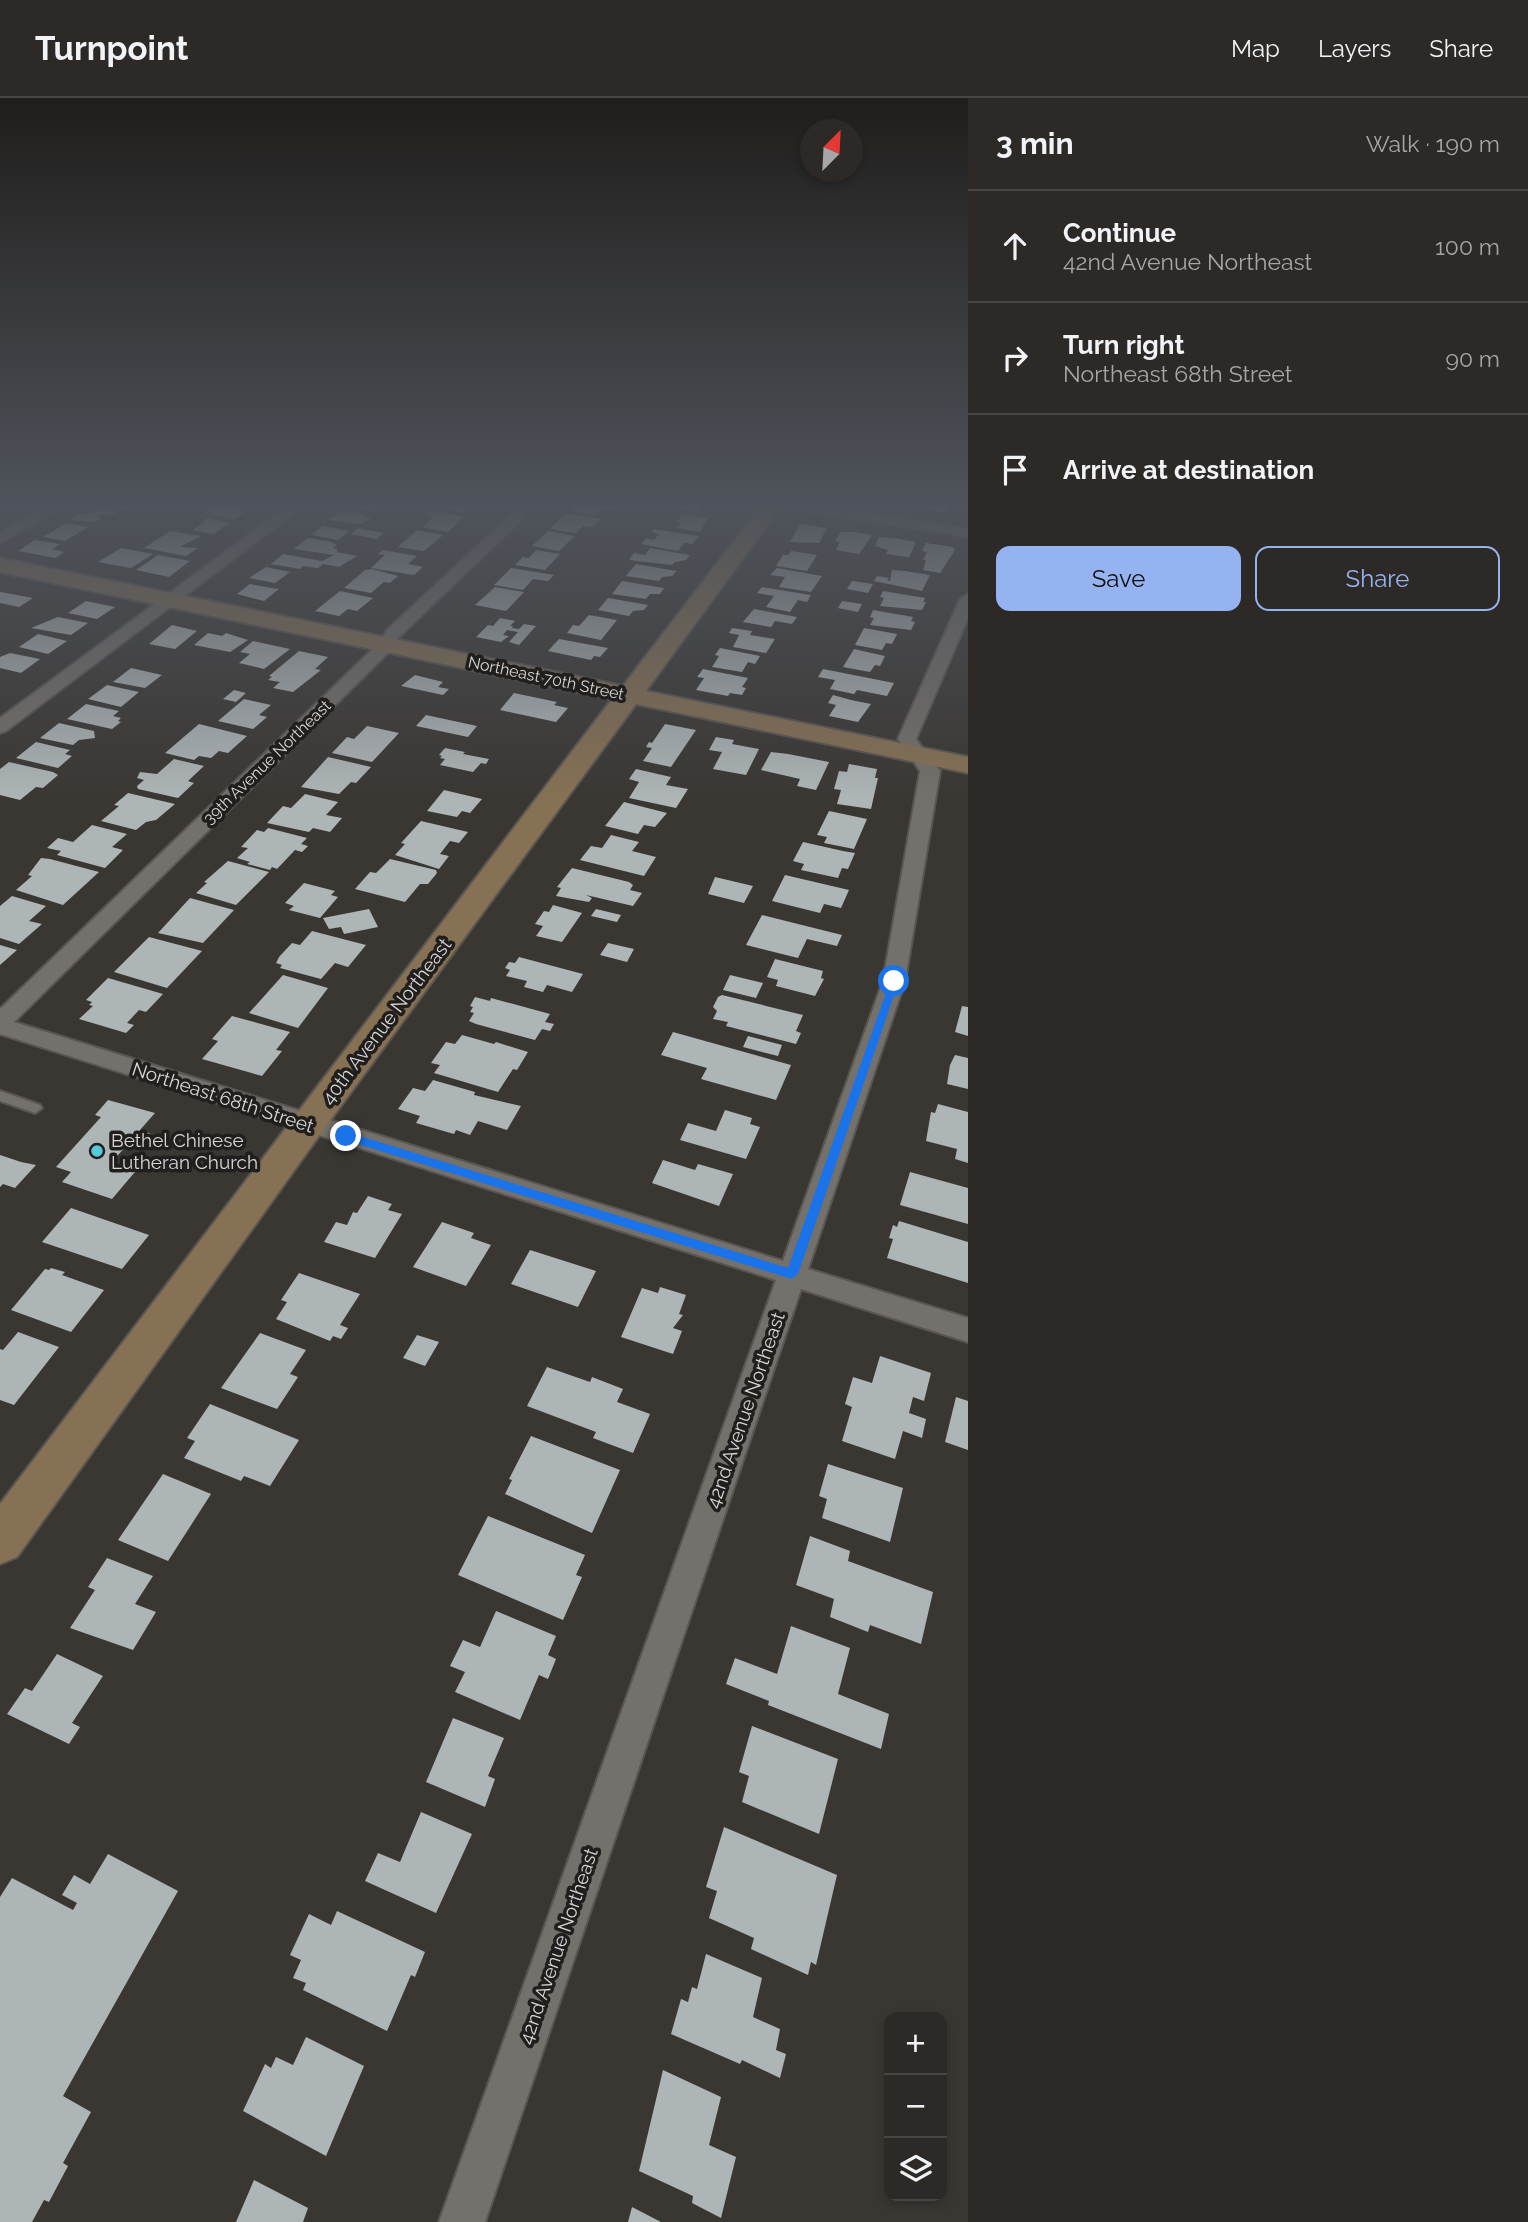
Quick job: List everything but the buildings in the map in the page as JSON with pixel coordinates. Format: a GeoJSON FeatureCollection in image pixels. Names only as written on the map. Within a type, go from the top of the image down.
{"type":"FeatureCollection","features":[{"type":"Feature","properties":{"kind":"street"},"geometry":{"type":"LineString","coordinates":[[0,727],[169,601]]}},
{"type":"Feature","properties":{"kind":"street","name":"Northeast 70th Street"},"geometry":{"type":"LineString","coordinates":[[175,601],[968,765]]}},
{"type":"Feature","properties":{"kind":"street","name":"39th Avenue Northeast"},"geometry":{"type":"LineString","coordinates":[[0,1024],[428,601]]}},
{"type":"Feature","properties":{"kind":"street","name":"40th Avenue Northeast"},"geometry":{"type":"LineString","coordinates":[[0,1542],[308,1124],[700,601]]}},
{"type":"Feature","properties":{"kind":"street","name":"42nd Avenue Northeast"},"geometry":{"type":"LineString","coordinates":[[462,2222],[894,981],[930,771],[907,740],[967,601]]}},
{"type":"Feature","properties":{"kind":"street","name":"Northeast 68th Street"},"geometry":{"type":"LineString","coordinates":[[0,1024],[308,1124],[968,1330]]}},
{"type":"Feature","properties":{"kind":"lane"},"geometry":{"type":"LineString","coordinates":[[0,1096],[35,1108]]}},
{"type":"Feature","properties":{"kind":"place","name":"Bethel Chinese Lutheran Church"},"geometry":{"type":"Point","coordinates":[97,1151]}},
{"type":"Feature","properties":{"kind":"route"},"geometry":{"type":"LineString","coordinates":[[346,1136],[792,1274],[894,981]]}}]}
